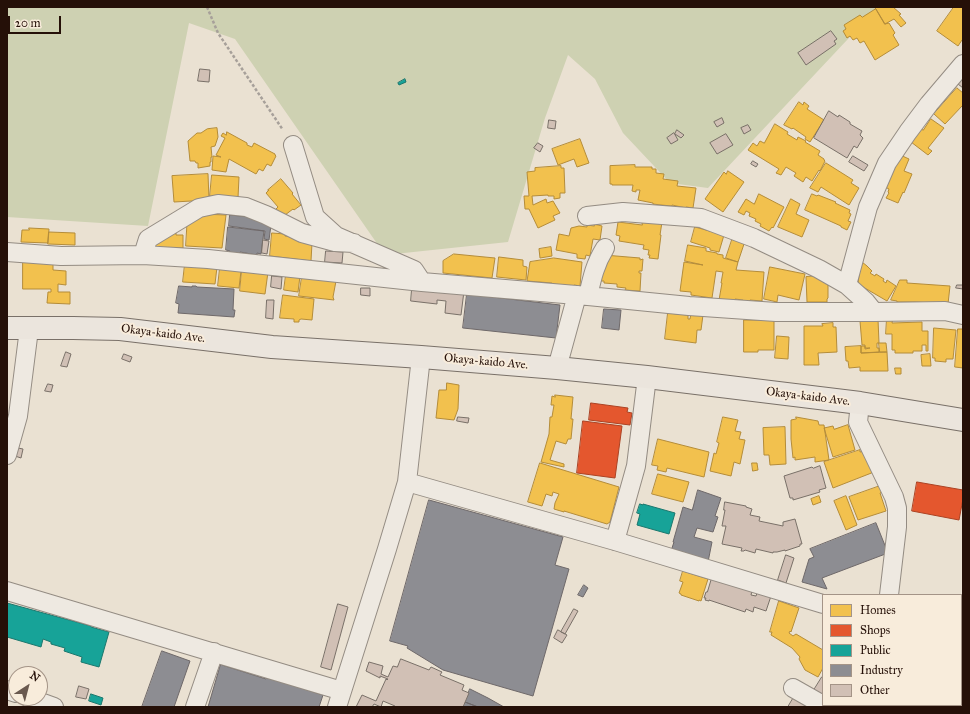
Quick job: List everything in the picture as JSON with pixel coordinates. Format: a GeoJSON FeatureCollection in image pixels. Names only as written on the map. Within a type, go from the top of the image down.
{"type":"FeatureCollection","features":[{"type":"Feature","properties":{"kind":"main road","name":"Okaya-kaido Ave."},"geometry":{"type":"LineString","coordinates":[[7,328],[120,329],[272,347],[557,368],[647,377],[860,403],[963,420]]}},
{"type":"Feature","properties":{"kind":"street"},"geometry":{"type":"LineString","coordinates":[[847,285],[868,207],[886,163],[921,115],[963,64]]}},
{"type":"Feature","properties":{"kind":"street"},"geometry":{"type":"LineString","coordinates":[[293,144],[315,217],[336,236],[414,270],[422,282]]}},
{"type":"Feature","properties":{"kind":"street"},"geometry":{"type":"LineString","coordinates":[[143,254],[148,239],[198,208],[218,204],[246,207],[302,233],[335,242],[354,243]]}},
{"type":"Feature","properties":{"kind":"street"},"geometry":{"type":"LineString","coordinates":[[587,216],[623,212],[701,218],[754,238],[819,269],[847,285],[866,302],[874,312]]}},
{"type":"Feature","properties":{"kind":"street"},"geometry":{"type":"LineString","coordinates":[[557,368],[582,295],[598,259],[605,248]]}},
{"type":"Feature","properties":{"kind":"street"},"geometry":{"type":"LineString","coordinates":[[7,254],[61,256],[143,254],[208,258],[422,282],[582,295],[689,306],[776,312],[945,311],[963,315]]}},
{"type":"Feature","properties":{"kind":"street"},"geometry":{"type":"LineString","coordinates":[[7,454],[18,416],[29,329]]}},
{"type":"Feature","properties":{"kind":"street"},"geometry":{"type":"LineString","coordinates":[[7,591],[214,652],[340,699],[407,482],[421,357]]}},
{"type":"Feature","properties":{"kind":"street"},"geometry":{"type":"LineString","coordinates":[[615,541],[636,466],[647,377]]}},
{"type":"Feature","properties":{"kind":"street"},"geometry":{"type":"LineString","coordinates":[[860,403],[858,422],[894,497],[897,508],[897,528],[889,594]]}},
{"type":"Feature","properties":{"kind":"street"},"geometry":{"type":"LineString","coordinates":[[407,482],[615,541],[822,604]]}},
{"type":"Feature","properties":{"kind":"street"},"geometry":{"type":"LineString","coordinates":[[195,707],[214,652]]}},
{"type":"Feature","properties":{"kind":"street"},"geometry":{"type":"LineString","coordinates":[[793,688],[822,704]]}},
{"type":"Feature","properties":{"kind":"path"},"geometry":{"type":"LineString","coordinates":[[207,7],[218,32],[293,144]]}},
{"type":"Feature","properties":{"kind":"green space"},"geometry":{"type":"Polygon","coordinates":[[[7,7],[878,7],[708,188],[670,183],[623,133],[595,79],[568,55],[545,118],[508,242],[385,255],[235,39],[189,23],[148,226],[7,217],[7,7]]]}},
{"type":"Feature","properties":{"kind":"building: Homes"},"geometry":{"type":"Polygon","coordinates":[[[875,7],[893,7],[901,14],[899,15],[906,23],[901,27],[894,19],[885,24],[875,7]]]}},
{"type":"Feature","properties":{"kind":"building: Homes"},"geometry":{"type":"Polygon","coordinates":[[[954,7],[963,7],[963,41],[962,40],[958,46],[937,31],[954,7]]]}},
{"type":"Feature","properties":{"kind":"building: Homes"},"geometry":{"type":"Polygon","coordinates":[[[876,9],[885,24],[889,23],[895,33],[893,35],[899,45],[875,60],[864,41],[860,43],[857,38],[853,40],[850,36],[847,38],[843,31],[846,29],[844,25],[860,15],[862,17],[876,9]]]}},
{"type":"Feature","properties":{"kind":"building: Homes"},"geometry":{"type":"Polygon","coordinates":[[[957,88],[963,93],[963,105],[945,124],[934,114],[957,88]]]}},
{"type":"Feature","properties":{"kind":"building: Homes"},"geometry":{"type":"Polygon","coordinates":[[[799,102],[803,105],[804,102],[809,106],[807,109],[824,120],[810,142],[805,139],[806,137],[793,128],[792,129],[784,125],[799,102]]]}},
{"type":"Feature","properties":{"kind":"building: Homes"},"geometry":{"type":"Polygon","coordinates":[[[931,119],[944,128],[928,148],[932,151],[928,155],[911,142],[931,119]]]}},
{"type":"Feature","properties":{"kind":"building: Homes"},"geometry":{"type":"Polygon","coordinates":[[[775,124],[797,140],[798,137],[820,151],[818,155],[825,161],[820,171],[819,170],[812,181],[806,177],[803,182],[794,176],[796,173],[786,167],[781,175],[776,173],[779,169],[748,150],[753,143],[757,146],[760,141],[764,143],[775,124]]]}},
{"type":"Feature","properties":{"kind":"building: Homes"},"geometry":{"type":"Polygon","coordinates":[[[217,128],[218,137],[215,146],[211,147],[212,157],[210,166],[198,168],[198,163],[195,161],[190,161],[188,141],[197,133],[201,133],[207,129],[217,128]]]}},
{"type":"Feature","properties":{"kind":"building: Homes"},"geometry":{"type":"Polygon","coordinates":[[[227,132],[247,143],[247,145],[252,147],[254,143],[275,154],[276,156],[271,166],[267,164],[263,171],[259,169],[256,174],[229,159],[226,172],[212,170],[213,156],[221,157],[216,155],[225,138],[221,136],[223,133],[226,135],[227,132]]]}},
{"type":"Feature","properties":{"kind":"building: Homes"},"geometry":{"type":"Polygon","coordinates":[[[580,139],[589,163],[577,167],[574,159],[558,165],[552,149],[580,139]]]}},
{"type":"Feature","properties":{"kind":"building: Homes"},"geometry":{"type":"Polygon","coordinates":[[[898,154],[909,159],[904,171],[912,174],[898,203],[886,198],[889,193],[889,189],[883,186],[898,154]]]}},
{"type":"Feature","properties":{"kind":"building: Homes"},"geometry":{"type":"Polygon","coordinates":[[[826,163],[853,180],[851,183],[859,188],[849,205],[821,187],[818,192],[810,188],[826,163]]]}},
{"type":"Feature","properties":{"kind":"building: Homes"},"geometry":{"type":"Polygon","coordinates":[[[635,165],[635,167],[652,167],[652,169],[656,169],[656,173],[664,174],[663,179],[678,181],[677,186],[696,188],[693,208],[653,204],[638,200],[640,190],[636,190],[636,192],[632,191],[633,185],[610,184],[610,166],[635,165]]]}},
{"type":"Feature","properties":{"kind":"building: Homes"},"geometry":{"type":"Polygon","coordinates":[[[561,166],[561,168],[564,168],[565,193],[560,193],[560,198],[554,199],[554,196],[548,195],[532,196],[533,205],[546,199],[547,203],[553,201],[560,213],[553,216],[555,220],[538,228],[529,209],[525,209],[524,196],[529,196],[527,172],[535,171],[535,168],[561,166]]]}},
{"type":"Feature","properties":{"kind":"building: Homes"},"geometry":{"type":"Polygon","coordinates":[[[728,171],[744,182],[723,212],[705,199],[724,172],[726,174],[728,171]]]}},
{"type":"Feature","properties":{"kind":"building: Homes"},"geometry":{"type":"Polygon","coordinates":[[[208,174],[209,200],[174,202],[172,176],[208,174]]]}},
{"type":"Feature","properties":{"kind":"building: Homes"},"geometry":{"type":"Polygon","coordinates":[[[212,175],[239,177],[238,198],[210,196],[212,175]]]}},
{"type":"Feature","properties":{"kind":"building: Homes"},"geometry":{"type":"Polygon","coordinates":[[[281,179],[301,205],[281,217],[275,210],[278,207],[266,193],[281,179]]]}},
{"type":"Feature","properties":{"kind":"building: Homes"},"geometry":{"type":"Polygon","coordinates":[[[759,194],[784,207],[773,228],[772,227],[769,231],[760,226],[761,224],[755,221],[756,219],[749,216],[750,213],[746,211],[744,215],[738,212],[746,199],[754,204],[759,194]]]}},
{"type":"Feature","properties":{"kind":"building: Homes"},"geometry":{"type":"Polygon","coordinates":[[[812,194],[836,202],[835,203],[850,210],[849,213],[851,214],[848,221],[851,222],[847,230],[805,210],[812,194]]]}},
{"type":"Feature","properties":{"kind":"building: Homes"},"geometry":{"type":"Polygon","coordinates":[[[791,199],[800,204],[796,214],[809,220],[802,237],[778,227],[791,199]]]}},
{"type":"Feature","properties":{"kind":"building: Homes"},"geometry":{"type":"Polygon","coordinates":[[[188,214],[226,215],[222,248],[186,246],[188,214]]]}},
{"type":"Feature","properties":{"kind":"building: Homes"},"geometry":{"type":"Polygon","coordinates":[[[642,221],[662,222],[658,259],[649,258],[649,250],[643,249],[644,245],[619,241],[620,236],[616,235],[618,222],[642,225],[642,221]]]}},
{"type":"Feature","properties":{"kind":"building: Homes"},"geometry":{"type":"Polygon","coordinates":[[[594,224],[602,226],[600,240],[593,239],[590,256],[586,255],[585,259],[577,258],[577,254],[556,250],[559,234],[569,236],[571,228],[579,226],[587,227],[587,225],[594,226],[594,224]]]}},
{"type":"Feature","properties":{"kind":"building: Homes"},"geometry":{"type":"Polygon","coordinates":[[[695,227],[724,235],[719,252],[691,242],[695,227]]]}},
{"type":"Feature","properties":{"kind":"building: Homes"},"geometry":{"type":"Polygon","coordinates":[[[29,228],[49,229],[48,243],[21,242],[22,230],[29,230],[29,228]]]}},
{"type":"Feature","properties":{"kind":"building: Homes"},"geometry":{"type":"Polygon","coordinates":[[[49,232],[75,233],[75,245],[48,244],[49,232]]]}},
{"type":"Feature","properties":{"kind":"building: Homes"},"geometry":{"type":"Polygon","coordinates":[[[164,233],[176,233],[176,235],[183,235],[183,248],[153,248],[164,233]]]}},
{"type":"Feature","properties":{"kind":"building: Homes"},"geometry":{"type":"Polygon","coordinates":[[[272,233],[306,238],[312,243],[311,261],[270,256],[272,233]]]}},
{"type":"Feature","properties":{"kind":"building: Homes"},"geometry":{"type":"Polygon","coordinates":[[[733,237],[745,241],[738,262],[726,258],[733,237]]]}},
{"type":"Feature","properties":{"kind":"building: Homes"},"geometry":{"type":"Polygon","coordinates":[[[688,245],[706,248],[706,251],[723,255],[723,258],[738,262],[736,270],[764,272],[762,301],[750,300],[749,302],[743,302],[743,300],[735,299],[735,301],[719,300],[723,272],[716,271],[712,298],[691,295],[691,292],[680,291],[684,262],[703,265],[685,261],[688,245]]]}},
{"type":"Feature","properties":{"kind":"building: Homes"},"geometry":{"type":"Polygon","coordinates":[[[551,247],[552,256],[540,258],[539,249],[551,247]]]}},
{"type":"Feature","properties":{"kind":"building: Homes"},"geometry":{"type":"Polygon","coordinates":[[[454,254],[495,258],[492,278],[443,273],[443,261],[454,254]]]}},
{"type":"Feature","properties":{"kind":"building: Homes"},"geometry":{"type":"Polygon","coordinates":[[[604,255],[640,258],[640,260],[643,259],[642,271],[639,271],[639,273],[641,273],[640,291],[625,290],[626,288],[617,287],[617,284],[598,281],[604,255]]]}},
{"type":"Feature","properties":{"kind":"building: Homes"},"geometry":{"type":"Polygon","coordinates":[[[499,257],[523,260],[523,266],[527,267],[526,280],[497,277],[499,257]]]}},
{"type":"Feature","properties":{"kind":"building: Homes"},"geometry":{"type":"Polygon","coordinates":[[[554,258],[582,262],[580,286],[574,285],[574,287],[552,285],[552,283],[527,281],[530,262],[554,258]]]}},
{"type":"Feature","properties":{"kind":"building: Homes"},"geometry":{"type":"Polygon","coordinates":[[[23,262],[53,263],[53,270],[66,271],[66,285],[58,284],[58,292],[70,292],[70,304],[47,303],[48,292],[51,292],[51,289],[23,289],[23,262]]]}},
{"type":"Feature","properties":{"kind":"building: Homes"},"geometry":{"type":"Polygon","coordinates":[[[862,262],[872,271],[870,273],[875,276],[876,274],[884,279],[883,281],[886,283],[887,280],[896,286],[887,301],[858,284],[860,266],[862,262]]]}},
{"type":"Feature","properties":{"kind":"building: Homes"},"geometry":{"type":"Polygon","coordinates":[[[185,264],[217,267],[215,284],[183,282],[185,264]]]}},
{"type":"Feature","properties":{"kind":"building: Homes"},"geometry":{"type":"Polygon","coordinates":[[[770,267],[805,274],[799,300],[778,295],[777,302],[764,299],[770,267]]]}},
{"type":"Feature","properties":{"kind":"building: Homes"},"geometry":{"type":"Polygon","coordinates":[[[220,268],[241,271],[239,288],[218,286],[220,268]]]}},
{"type":"Feature","properties":{"kind":"building: Homes"},"geometry":{"type":"Polygon","coordinates":[[[242,270],[268,272],[265,294],[240,291],[242,270]]]}},
{"type":"Feature","properties":{"kind":"building: Homes"},"geometry":{"type":"Polygon","coordinates":[[[286,275],[300,276],[298,292],[284,290],[286,275]]]}},
{"type":"Feature","properties":{"kind":"building: Homes"},"geometry":{"type":"Polygon","coordinates":[[[819,276],[819,280],[828,280],[827,302],[807,302],[806,277],[819,276]]]}},
{"type":"Feature","properties":{"kind":"building: Homes"},"geometry":{"type":"Polygon","coordinates":[[[302,277],[336,281],[333,297],[334,300],[299,296],[302,277]]]}},
{"type":"Feature","properties":{"kind":"building: Homes"},"geometry":{"type":"Polygon","coordinates":[[[900,280],[907,280],[907,283],[950,286],[948,304],[897,302],[891,300],[900,280]]]}},
{"type":"Feature","properties":{"kind":"building: Homes"},"geometry":{"type":"Polygon","coordinates":[[[283,295],[314,299],[312,320],[301,319],[299,322],[294,322],[294,319],[280,318],[283,295]]]}},
{"type":"Feature","properties":{"kind":"building: Homes"},"geometry":{"type":"Polygon","coordinates":[[[668,313],[688,315],[688,319],[690,319],[691,314],[703,315],[701,330],[697,330],[696,343],[665,339],[668,313]]]}},
{"type":"Feature","properties":{"kind":"building: Homes"},"geometry":{"type":"Polygon","coordinates":[[[887,318],[893,318],[892,323],[922,322],[922,331],[928,331],[928,351],[926,351],[926,345],[922,345],[922,351],[913,351],[913,353],[895,353],[895,350],[892,350],[892,334],[886,334],[887,318]]]}},
{"type":"Feature","properties":{"kind":"building: Homes"},"geometry":{"type":"Polygon","coordinates":[[[878,319],[879,343],[877,343],[877,348],[879,348],[879,352],[861,353],[861,346],[865,346],[862,345],[860,321],[878,319]]]}},
{"type":"Feature","properties":{"kind":"building: Homes"},"geometry":{"type":"Polygon","coordinates":[[[744,320],[774,320],[774,350],[744,352],[744,320]]]}},
{"type":"Feature","properties":{"kind":"building: Homes"},"geometry":{"type":"Polygon","coordinates":[[[833,323],[833,327],[836,327],[837,352],[818,353],[819,365],[804,365],[804,326],[823,326],[822,324],[833,323]]]}},
{"type":"Feature","properties":{"kind":"building: Homes"},"geometry":{"type":"Polygon","coordinates":[[[934,328],[956,330],[953,359],[946,359],[946,362],[935,361],[935,358],[933,358],[934,328]]]}},
{"type":"Feature","properties":{"kind":"building: Homes"},"geometry":{"type":"Polygon","coordinates":[[[958,329],[963,329],[963,368],[955,367],[958,329]]]}},
{"type":"Feature","properties":{"kind":"building: Homes"},"geometry":{"type":"Polygon","coordinates":[[[777,336],[789,337],[788,359],[775,358],[777,336]]]}},
{"type":"Feature","properties":{"kind":"building: Homes"},"geometry":{"type":"Polygon","coordinates":[[[879,343],[886,343],[887,352],[880,352],[879,343]]]}},
{"type":"Feature","properties":{"kind":"building: Homes"},"geometry":{"type":"Polygon","coordinates":[[[861,346],[861,353],[887,352],[888,371],[860,371],[860,367],[849,368],[848,361],[846,361],[845,347],[861,346]]]}},
{"type":"Feature","properties":{"kind":"building: Homes"},"geometry":{"type":"Polygon","coordinates":[[[930,354],[931,366],[922,366],[921,355],[930,354]]]}},
{"type":"Feature","properties":{"kind":"building: Homes"},"geometry":{"type":"Polygon","coordinates":[[[895,368],[901,368],[901,374],[896,374],[895,368]]]}},
{"type":"Feature","properties":{"kind":"building: Homes"},"geometry":{"type":"Polygon","coordinates":[[[447,383],[459,385],[458,409],[454,420],[436,418],[439,390],[446,390],[447,383]]]}},
{"type":"Feature","properties":{"kind":"building: Homes"},"geometry":{"type":"Polygon","coordinates":[[[555,395],[573,397],[571,439],[568,439],[566,444],[556,441],[550,460],[564,464],[564,467],[541,462],[549,434],[550,417],[552,417],[554,405],[551,405],[552,396],[555,397],[555,395]]]}},
{"type":"Feature","properties":{"kind":"building: Homes"},"geometry":{"type":"Polygon","coordinates":[[[723,417],[738,420],[735,431],[741,432],[739,439],[745,440],[740,464],[734,462],[731,476],[710,471],[714,453],[716,454],[719,443],[717,442],[723,417]]]}},
{"type":"Feature","properties":{"kind":"building: Homes"},"geometry":{"type":"Polygon","coordinates":[[[796,417],[818,421],[819,425],[824,425],[829,460],[815,462],[815,457],[795,460],[795,457],[793,458],[791,420],[796,419],[796,417]]]}},
{"type":"Feature","properties":{"kind":"building: Homes"},"geometry":{"type":"Polygon","coordinates":[[[848,425],[855,450],[833,457],[824,428],[833,426],[834,429],[848,425]]]}},
{"type":"Feature","properties":{"kind":"building: Homes"},"geometry":{"type":"Polygon","coordinates":[[[785,427],[786,464],[770,465],[769,455],[764,455],[763,428],[785,427]]]}},
{"type":"Feature","properties":{"kind":"building: Homes"},"geometry":{"type":"Polygon","coordinates":[[[658,439],[709,452],[704,477],[667,468],[666,472],[657,470],[658,466],[652,465],[658,439]]]}},
{"type":"Feature","properties":{"kind":"building: Homes"},"geometry":{"type":"Polygon","coordinates":[[[860,450],[860,452],[865,451],[874,472],[833,488],[824,462],[860,450]]]}},
{"type":"Feature","properties":{"kind":"building: Homes"},"geometry":{"type":"Polygon","coordinates":[[[540,463],[619,487],[610,522],[607,524],[554,509],[559,494],[553,492],[552,496],[546,494],[542,506],[528,502],[540,463]]]}},
{"type":"Feature","properties":{"kind":"building: Homes"},"geometry":{"type":"Polygon","coordinates":[[[752,463],[757,463],[758,470],[753,471],[752,463]]]}},
{"type":"Feature","properties":{"kind":"building: Homes"},"geometry":{"type":"Polygon","coordinates":[[[658,474],[689,482],[683,502],[652,494],[658,474]]]}},
{"type":"Feature","properties":{"kind":"building: Homes"},"geometry":{"type":"Polygon","coordinates":[[[880,486],[882,492],[880,493],[886,511],[858,520],[849,497],[880,486]]]}},
{"type":"Feature","properties":{"kind":"building: Homes"},"geometry":{"type":"Polygon","coordinates":[[[819,496],[821,502],[813,505],[811,499],[819,496]]]}},
{"type":"Feature","properties":{"kind":"building: Homes"},"geometry":{"type":"Polygon","coordinates":[[[846,496],[857,525],[846,530],[834,501],[846,496]]]}},
{"type":"Feature","properties":{"kind":"building: Homes"},"geometry":{"type":"Polygon","coordinates":[[[683,571],[708,579],[701,601],[679,593],[683,582],[680,581],[683,571]]]}},
{"type":"Feature","properties":{"kind":"building: Homes"},"geometry":{"type":"Polygon","coordinates":[[[779,601],[799,608],[791,632],[790,631],[789,633],[793,636],[796,634],[822,649],[822,670],[818,677],[805,670],[799,659],[800,657],[792,648],[771,635],[772,632],[770,632],[779,601]]]}},
{"type":"Feature","properties":{"kind":"building: Homes"},"geometry":{"type":"Polygon","coordinates":[[[963,613],[963,639],[962,638],[963,613]]]}},
{"type":"Feature","properties":{"kind":"building: Homes"},"geometry":{"type":"Polygon","coordinates":[[[901,706],[903,707],[869,707],[901,706]]]}},
{"type":"Feature","properties":{"kind":"building: Shops"},"geometry":{"type":"Polygon","coordinates":[[[591,403],[628,408],[627,412],[632,413],[630,425],[589,420],[591,403]]]}},
{"type":"Feature","properties":{"kind":"building: Shops"},"geometry":{"type":"Polygon","coordinates":[[[583,421],[622,426],[615,478],[577,473],[583,421]]]}},
{"type":"Feature","properties":{"kind":"building: Shops"},"geometry":{"type":"Polygon","coordinates":[[[917,482],[963,490],[959,520],[912,511],[917,482]]]}},
{"type":"Feature","properties":{"kind":"building: Public"},"geometry":{"type":"Polygon","coordinates":[[[405,79],[406,82],[399,85],[398,83],[405,79]]]}},
{"type":"Feature","properties":{"kind":"building: Public"},"geometry":{"type":"Polygon","coordinates":[[[640,504],[675,513],[669,534],[637,525],[640,514],[637,513],[640,504]]]}},
{"type":"Feature","properties":{"kind":"building: Public"},"geometry":{"type":"Polygon","coordinates":[[[7,603],[109,632],[99,667],[81,662],[82,657],[64,651],[65,648],[51,644],[51,642],[43,639],[41,647],[7,637],[7,603]]]}},
{"type":"Feature","properties":{"kind":"building: Public"},"geometry":{"type":"Polygon","coordinates":[[[91,694],[103,698],[101,705],[89,701],[91,694]]]}},
{"type":"Feature","properties":{"kind":"building: Industry"},"geometry":{"type":"Polygon","coordinates":[[[230,215],[270,219],[271,225],[269,240],[264,239],[265,231],[229,226],[230,215]]]}},
{"type":"Feature","properties":{"kind":"building: Industry"},"geometry":{"type":"Polygon","coordinates":[[[228,227],[264,231],[261,254],[257,253],[257,255],[240,252],[240,254],[229,253],[230,251],[226,250],[228,227]]]}},
{"type":"Feature","properties":{"kind":"building: Industry"},"geometry":{"type":"Polygon","coordinates":[[[179,286],[234,289],[234,317],[178,313],[179,304],[176,303],[179,286]]]}},
{"type":"Feature","properties":{"kind":"building: Industry"},"geometry":{"type":"Polygon","coordinates":[[[467,294],[560,305],[556,338],[463,328],[467,294]]]}},
{"type":"Feature","properties":{"kind":"building: Industry"},"geometry":{"type":"Polygon","coordinates":[[[604,309],[621,310],[619,330],[602,328],[604,309]]]}},
{"type":"Feature","properties":{"kind":"building: Industry"},"geometry":{"type":"Polygon","coordinates":[[[698,490],[721,498],[715,516],[718,517],[713,532],[697,528],[694,537],[712,542],[708,562],[671,551],[683,507],[692,510],[698,490]]]}},
{"type":"Feature","properties":{"kind":"building: Industry"},"geometry":{"type":"Polygon","coordinates":[[[429,500],[563,537],[555,565],[569,569],[533,696],[443,670],[407,648],[408,646],[390,641],[429,500]]]}},
{"type":"Feature","properties":{"kind":"building: Industry"},"geometry":{"type":"Polygon","coordinates":[[[876,523],[888,553],[822,578],[827,589],[802,582],[809,559],[814,557],[810,549],[876,523]]]}},
{"type":"Feature","properties":{"kind":"building: Industry"},"geometry":{"type":"Polygon","coordinates":[[[584,585],[588,588],[583,597],[578,595],[584,585]]]}},
{"type":"Feature","properties":{"kind":"building: Industry"},"geometry":{"type":"Polygon","coordinates":[[[162,651],[190,661],[174,707],[142,707],[162,651]]]}},
{"type":"Feature","properties":{"kind":"building: Industry"},"geometry":{"type":"Polygon","coordinates":[[[222,665],[266,679],[267,677],[323,695],[319,707],[208,707],[220,666],[222,665]]]}},
{"type":"Feature","properties":{"kind":"building: Industry"},"geometry":{"type":"Polygon","coordinates":[[[470,689],[504,707],[478,707],[465,702],[470,689]]]}},
{"type":"Feature","properties":{"kind":"building: Industry"},"geometry":{"type":"Polygon","coordinates":[[[465,702],[478,707],[463,707],[465,702]]]}},
{"type":"Feature","properties":{"kind":"building: Other"},"geometry":{"type":"Polygon","coordinates":[[[831,31],[837,39],[834,41],[836,44],[806,65],[798,53],[831,31]]]}},
{"type":"Feature","properties":{"kind":"building: Other"},"geometry":{"type":"Polygon","coordinates":[[[200,69],[210,70],[209,82],[198,81],[200,69]]]}},
{"type":"Feature","properties":{"kind":"building: Other"},"geometry":{"type":"Polygon","coordinates":[[[963,79],[963,88],[958,84],[963,79]]]}},
{"type":"Feature","properties":{"kind":"building: Other"},"geometry":{"type":"Polygon","coordinates":[[[829,111],[838,117],[839,115],[862,131],[860,135],[863,138],[857,148],[854,146],[847,158],[814,138],[829,111]]]}},
{"type":"Feature","properties":{"kind":"building: Other"},"geometry":{"type":"Polygon","coordinates":[[[722,118],[724,123],[717,127],[714,122],[722,118]]]}},
{"type":"Feature","properties":{"kind":"building: Other"},"geometry":{"type":"Polygon","coordinates":[[[549,120],[556,121],[555,129],[548,128],[549,120]]]}},
{"type":"Feature","properties":{"kind":"building: Other"},"geometry":{"type":"Polygon","coordinates":[[[748,125],[751,130],[744,134],[741,128],[748,125]]]}},
{"type":"Feature","properties":{"kind":"building: Other"},"geometry":{"type":"Polygon","coordinates":[[[677,130],[684,135],[681,138],[675,134],[677,130]]]}},
{"type":"Feature","properties":{"kind":"building: Other"},"geometry":{"type":"Polygon","coordinates":[[[674,133],[678,140],[671,144],[667,138],[674,133]]]}},
{"type":"Feature","properties":{"kind":"building: Other"},"geometry":{"type":"Polygon","coordinates":[[[726,134],[733,145],[717,154],[710,143],[726,134]]]}},
{"type":"Feature","properties":{"kind":"building: Other"},"geometry":{"type":"Polygon","coordinates":[[[538,143],[543,146],[540,152],[534,148],[538,143]]]}},
{"type":"Feature","properties":{"kind":"building: Other"},"geometry":{"type":"Polygon","coordinates":[[[853,156],[868,165],[864,171],[849,162],[853,156]]]}},
{"type":"Feature","properties":{"kind":"building: Other"},"geometry":{"type":"Polygon","coordinates":[[[753,161],[758,164],[756,167],[751,164],[753,161]]]}},
{"type":"Feature","properties":{"kind":"building: Other"},"geometry":{"type":"Polygon","coordinates":[[[263,240],[269,241],[267,254],[262,253],[263,240]]]}},
{"type":"Feature","properties":{"kind":"building: Other"},"geometry":{"type":"Polygon","coordinates":[[[326,251],[343,252],[342,263],[325,262],[326,251]]]}},
{"type":"Feature","properties":{"kind":"building: Other"},"geometry":{"type":"Polygon","coordinates":[[[272,276],[282,277],[281,289],[271,287],[272,276]]]}},
{"type":"Feature","properties":{"kind":"building: Other"},"geometry":{"type":"Polygon","coordinates":[[[957,285],[963,285],[963,289],[956,288],[957,285]]]}},
{"type":"Feature","properties":{"kind":"building: Other"},"geometry":{"type":"Polygon","coordinates":[[[361,288],[370,288],[370,296],[361,295],[361,288]]]}},
{"type":"Feature","properties":{"kind":"building: Other"},"geometry":{"type":"Polygon","coordinates":[[[412,289],[464,291],[461,315],[445,313],[446,301],[437,300],[437,304],[411,301],[412,289]]]}},
{"type":"Feature","properties":{"kind":"building: Other"},"geometry":{"type":"Polygon","coordinates":[[[267,300],[274,300],[273,319],[266,318],[267,300]]]}},
{"type":"Feature","properties":{"kind":"building: Other"},"geometry":{"type":"Polygon","coordinates":[[[66,352],[71,354],[67,367],[61,366],[66,352]]]}},
{"type":"Feature","properties":{"kind":"building: Other"},"geometry":{"type":"Polygon","coordinates":[[[124,354],[132,357],[130,362],[122,359],[124,354]]]}},
{"type":"Feature","properties":{"kind":"building: Other"},"geometry":{"type":"Polygon","coordinates":[[[48,384],[53,385],[51,392],[45,391],[48,384]]]}},
{"type":"Feature","properties":{"kind":"building: Other"},"geometry":{"type":"Polygon","coordinates":[[[458,417],[469,418],[468,423],[457,421],[458,417]]]}},
{"type":"Feature","properties":{"kind":"building: Other"},"geometry":{"type":"Polygon","coordinates":[[[18,448],[23,449],[21,458],[15,456],[18,448]]]}},
{"type":"Feature","properties":{"kind":"building: Other"},"geometry":{"type":"Polygon","coordinates":[[[820,466],[826,488],[819,490],[820,492],[793,500],[793,498],[790,498],[784,476],[820,466]]]}},
{"type":"Feature","properties":{"kind":"building: Other"},"geometry":{"type":"Polygon","coordinates":[[[725,502],[746,506],[752,509],[750,515],[760,517],[759,521],[783,526],[783,522],[795,519],[802,544],[785,551],[773,553],[756,549],[755,553],[745,550],[741,551],[742,548],[722,544],[726,526],[722,526],[725,502]]]}},
{"type":"Feature","properties":{"kind":"building: Other"},"geometry":{"type":"Polygon","coordinates":[[[786,555],[794,558],[786,583],[778,580],[786,555]]]}},
{"type":"Feature","properties":{"kind":"building: Other"},"geometry":{"type":"Polygon","coordinates":[[[712,578],[752,591],[751,595],[756,596],[757,593],[771,596],[766,611],[754,607],[753,612],[746,609],[745,612],[705,600],[706,598],[704,598],[712,578]]]}},
{"type":"Feature","properties":{"kind":"building: Other"},"geometry":{"type":"Polygon","coordinates":[[[338,604],[348,607],[331,670],[321,667],[338,604]]]}},
{"type":"Feature","properties":{"kind":"building: Other"},"geometry":{"type":"Polygon","coordinates":[[[574,609],[578,611],[565,634],[561,632],[574,609]]]}},
{"type":"Feature","properties":{"kind":"building: Other"},"geometry":{"type":"Polygon","coordinates":[[[558,630],[567,635],[562,643],[554,638],[558,630]]]}},
{"type":"Feature","properties":{"kind":"building: Other"},"geometry":{"type":"Polygon","coordinates":[[[401,659],[429,670],[431,667],[442,672],[440,675],[464,685],[462,690],[469,693],[463,707],[395,707],[383,701],[381,707],[374,704],[372,707],[356,707],[362,695],[376,701],[386,679],[388,679],[380,676],[380,678],[366,671],[369,662],[383,666],[381,674],[388,677],[393,666],[397,667],[401,659]]]}},
{"type":"Feature","properties":{"kind":"building: Other"},"geometry":{"type":"Polygon","coordinates":[[[822,677],[822,694],[814,690],[822,677]]]}},
{"type":"Feature","properties":{"kind":"building: Other"},"geometry":{"type":"Polygon","coordinates":[[[79,686],[89,689],[86,699],[76,697],[79,686]]]}},
{"type":"Feature","properties":{"kind":"building: Other"},"geometry":{"type":"Polygon","coordinates":[[[794,697],[812,707],[788,707],[794,697]]]}}]}
